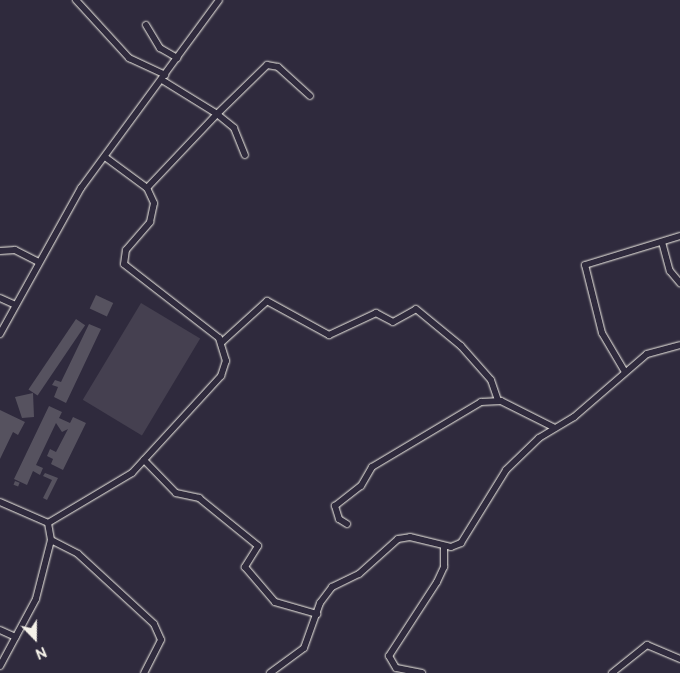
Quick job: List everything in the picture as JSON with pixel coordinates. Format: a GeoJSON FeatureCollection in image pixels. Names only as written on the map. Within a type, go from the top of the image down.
{"type":"FeatureCollection","features":[{"type":"Feature","properties":{"kind":"street"},"geometry":{"type":"LineString","coordinates":[[76,0],[129,58],[163,78],[234,128],[244,155]]}},
{"type":"Feature","properties":{"kind":"street"},"geometry":{"type":"LineString","coordinates":[[0,334],[81,188],[219,0]]}},
{"type":"Feature","properties":{"kind":"street"},"geometry":{"type":"LineString","coordinates":[[146,25],[160,48],[177,58]]}},
{"type":"Feature","properties":{"kind":"street"},"geometry":{"type":"LineString","coordinates":[[147,188],[216,114],[267,65],[278,67],[310,96]]}},
{"type":"Feature","properties":{"kind":"street"},"geometry":{"type":"LineString","coordinates":[[48,523],[112,489],[144,460],[221,376],[226,361],[222,342],[200,320],[124,264],[126,250],[151,218],[154,204],[147,188],[105,157]]}},
{"type":"Feature","properties":{"kind":"street"},"geometry":{"type":"LineString","coordinates":[[625,372],[602,333],[584,270],[590,262],[680,236]]}},
{"type":"Feature","properties":{"kind":"street"},"geometry":{"type":"LineString","coordinates":[[662,242],[670,271],[680,283]]}},
{"type":"Feature","properties":{"kind":"street"},"geometry":{"type":"LineString","coordinates":[[0,252],[14,250],[39,262]]}},
{"type":"Feature","properties":{"kind":"street"},"geometry":{"type":"LineString","coordinates":[[0,298],[16,305]]}},
{"type":"Feature","properties":{"kind":"street"},"geometry":{"type":"LineString","coordinates":[[222,342],[267,301],[329,336],[376,313],[393,322],[416,309],[461,346],[491,380],[498,400]]}},
{"type":"Feature","properties":{"kind":"street"},"geometry":{"type":"LineString","coordinates":[[270,673],[304,648],[324,594],[359,574],[398,539],[444,546],[465,540],[506,470],[647,354],[680,345]]}},
{"type":"Feature","properties":{"kind":"street"},"geometry":{"type":"LineString","coordinates":[[346,524],[339,519],[335,506],[361,486],[372,467],[421,440],[454,415],[481,402],[498,400],[555,428]]}},
{"type":"Feature","properties":{"kind":"street"},"geometry":{"type":"LineString","coordinates":[[144,460],[176,494],[199,498],[258,546],[245,567],[276,602],[317,614]]}},
{"type":"Feature","properties":{"kind":"street"},"geometry":{"type":"LineString","coordinates":[[0,502],[48,523]]}},
{"type":"Feature","properties":{"kind":"street"},"geometry":{"type":"LineString","coordinates":[[0,666],[36,599],[51,540],[48,523]]}},
{"type":"Feature","properties":{"kind":"street"},"geometry":{"type":"LineString","coordinates":[[51,540],[78,554],[154,624],[161,640],[144,673]]}},
{"type":"Feature","properties":{"kind":"street"},"geometry":{"type":"LineString","coordinates":[[422,673],[396,668],[388,656],[437,582],[444,567],[444,546]]}},
{"type":"Feature","properties":{"kind":"street"},"geometry":{"type":"LineString","coordinates":[[0,630],[16,637]]}},
{"type":"Feature","properties":{"kind":"street"},"geometry":{"type":"LineString","coordinates":[[612,673],[647,644],[680,660]]}},
{"type":"Feature","properties":{"kind":"shaded area"},"geometry":{"type":"Polygon","coordinates":[[[141,303],[200,339],[142,435],[83,400],[141,303]]]}},
{"type":"Feature","properties":{"kind":"building"},"geometry":{"type":"Polygon","coordinates":[[[96,295],[113,303],[107,317],[90,309],[96,295]]]}},
{"type":"Feature","properties":{"kind":"building"},"geometry":{"type":"Polygon","coordinates":[[[76,319],[85,325],[38,396],[28,389],[76,319]]]}},
{"type":"Feature","properties":{"kind":"building"},"geometry":{"type":"Polygon","coordinates":[[[89,324],[101,329],[66,403],[54,397],[58,387],[52,385],[55,380],[61,382],[89,324]]]}},
{"type":"Feature","properties":{"kind":"building"},"geometry":{"type":"Polygon","coordinates":[[[33,393],[34,417],[22,418],[15,397],[33,393]]]}},
{"type":"Feature","properties":{"kind":"building"},"geometry":{"type":"Polygon","coordinates":[[[49,406],[62,412],[59,418],[70,423],[73,417],[86,423],[63,470],[51,464],[53,459],[47,456],[50,449],[56,452],[68,429],[62,432],[56,423],[36,465],[43,468],[40,475],[33,471],[27,485],[14,479],[49,406]]]}},
{"type":"Feature","properties":{"kind":"building"},"geometry":{"type":"Polygon","coordinates":[[[0,410],[25,422],[18,435],[13,432],[0,459],[0,410]]]}},
{"type":"Feature","properties":{"kind":"building"},"geometry":{"type":"Polygon","coordinates":[[[45,473],[58,478],[47,500],[43,498],[52,480],[43,476],[45,473]]]}},
{"type":"Feature","properties":{"kind":"building"},"geometry":{"type":"Polygon","coordinates":[[[15,481],[20,483],[18,487],[14,485],[15,481]]]}}]}
